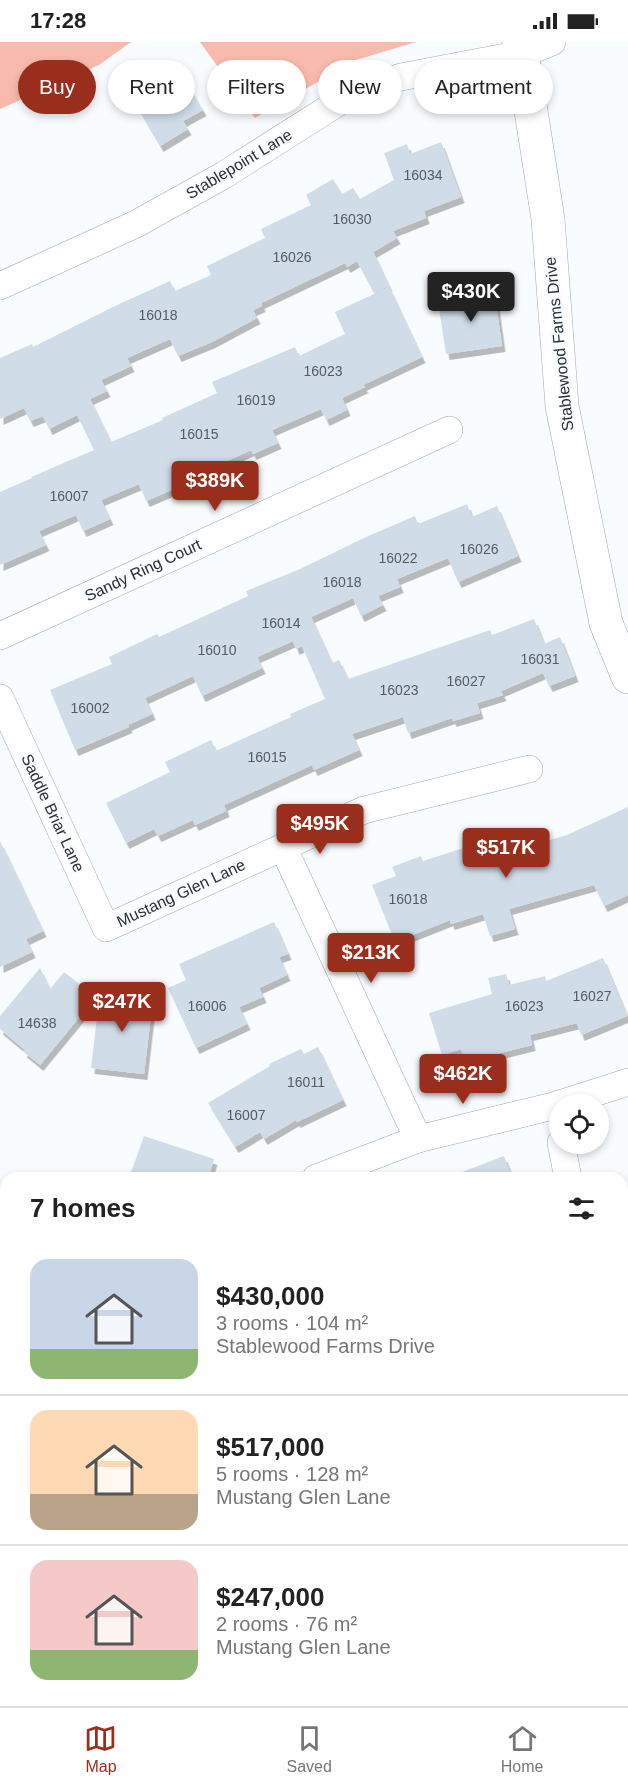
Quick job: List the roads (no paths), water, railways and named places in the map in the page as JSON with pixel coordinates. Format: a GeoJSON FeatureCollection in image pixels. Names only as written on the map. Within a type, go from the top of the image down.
{"type":"FeatureCollection","features":[{"type":"Feature","properties":{"kind":"street","name":"Stablepoint Lane"},"geometry":{"type":"LineString","coordinates":[[0,286],[136,224],[224,176],[353,93],[401,77],[531,46]]}},
{"type":"Feature","properties":{"kind":"street","name":"Stablewood Farms Drive"},"geometry":{"type":"LineString","coordinates":[[531,46],[548,219],[562,406],[606,623],[628,677]]}},
{"type":"Feature","properties":{"kind":"street","name":"Sandy Ring Court"},"geometry":{"type":"LineString","coordinates":[[0,636],[449,429]]}},
{"type":"Feature","properties":{"kind":"street","name":"Saddle Briar Lane"},"geometry":{"type":"LineString","coordinates":[[0,698],[106,928]]}},
{"type":"Feature","properties":{"kind":"street","name":"Mustang Glen Lane"},"geometry":{"type":"LineString","coordinates":[[106,928],[364,810],[529,769]]}},
{"type":"Feature","properties":{"kind":"street"},"geometry":{"type":"LineString","coordinates":[[283,847],[418,1139]]}},
{"type":"Feature","properties":{"kind":"street"},"geometry":{"type":"LineString","coordinates":[[590,1094],[628,1082]]}},
{"type":"Feature","properties":{"kind":"street"},"geometry":{"type":"LineString","coordinates":[[332,1172],[418,1139],[549,1107]]}},
{"type":"Feature","properties":{"kind":"street"},"geometry":{"type":"LineString","coordinates":[[563,1154],[567,1172]]}}]}
